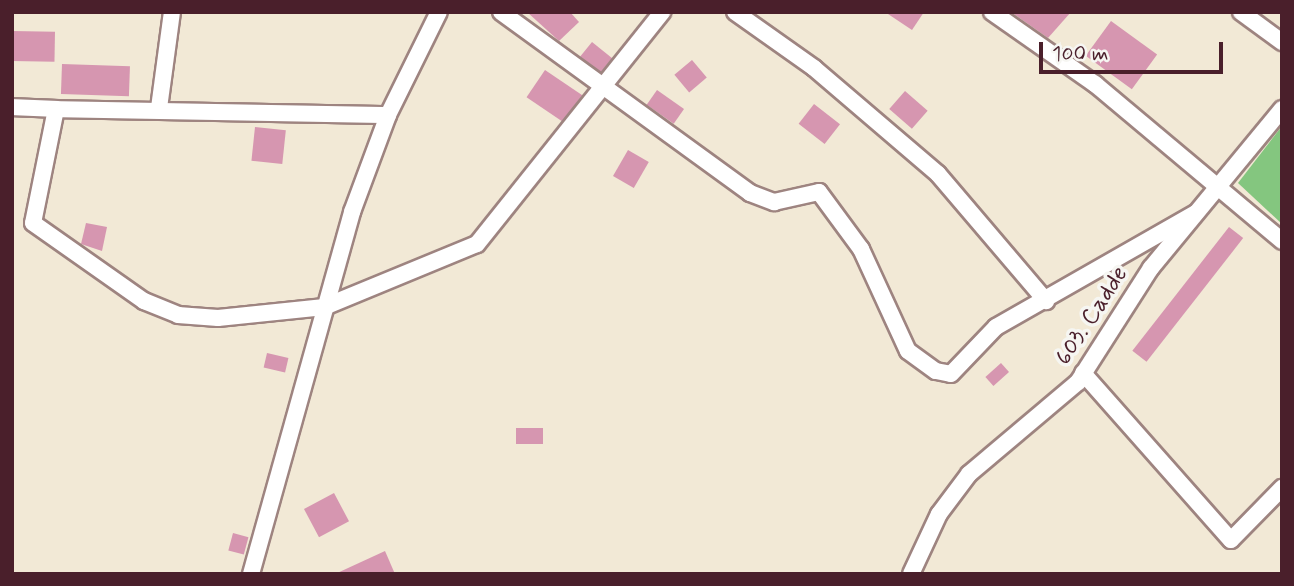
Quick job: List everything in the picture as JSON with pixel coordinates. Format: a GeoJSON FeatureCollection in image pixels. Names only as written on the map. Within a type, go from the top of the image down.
{"type":"FeatureCollection","features":[{"type":"Feature","properties":{"kind":"street"},"geometry":{"type":"LineString","coordinates":[[159,108],[172,12]]}},
{"type":"Feature","properties":{"kind":"street"},"geometry":{"type":"LineString","coordinates":[[251,574],[324,307],[388,115],[439,12]]}},
{"type":"Feature","properties":{"kind":"street"},"geometry":{"type":"LineString","coordinates":[[501,12],[607,84],[750,193],[774,202],[811,189],[831,202],[916,362],[951,374],[996,327],[1046,301],[1075,277],[1196,213]]}},
{"type":"Feature","properties":{"kind":"street"},"geometry":{"type":"LineString","coordinates":[[56,109],[34,227],[144,302],[178,315],[218,318],[324,307],[477,244],[662,12]]}},
{"type":"Feature","properties":{"kind":"street"},"geometry":{"type":"LineString","coordinates":[[735,12],[814,68],[938,174],[1046,301]]}},
{"type":"Feature","properties":{"kind":"street"},"geometry":{"type":"LineString","coordinates":[[992,12],[1221,183],[1282,241]]}},
{"type":"Feature","properties":{"kind":"street"},"geometry":{"type":"LineString","coordinates":[[1241,12],[1282,42]]}},
{"type":"Feature","properties":{"kind":"street"},"geometry":{"type":"LineString","coordinates":[[12,107],[159,108],[388,115]]}},
{"type":"Feature","properties":{"kind":"street","name":"603. Cadde"},"geometry":{"type":"LineString","coordinates":[[911,574],[939,514],[969,474],[1083,373],[1151,268],[1282,108]]}},
{"type":"Feature","properties":{"kind":"street"},"geometry":{"type":"LineString","coordinates":[[1083,373],[1231,540],[1282,488]]}},
{"type":"Feature","properties":{"kind":"green space"},"geometry":{"type":"Polygon","coordinates":[[[1282,126],[1282,224],[1238,183],[1282,126]]]}},
{"type":"Feature","properties":{"kind":"building"},"geometry":{"type":"Polygon","coordinates":[[[527,12],[570,12],[579,22],[559,41],[527,12]]]}},
{"type":"Feature","properties":{"kind":"building"},"geometry":{"type":"Polygon","coordinates":[[[885,12],[924,12],[912,30],[885,12]]]}},
{"type":"Feature","properties":{"kind":"building"},"geometry":{"type":"Polygon","coordinates":[[[1011,12],[1071,12],[1048,38],[1011,12]]]}},
{"type":"Feature","properties":{"kind":"building"},"geometry":{"type":"Polygon","coordinates":[[[1111,21],[1157,55],[1132,89],[1086,56],[1111,21]]]}},
{"type":"Feature","properties":{"kind":"building"},"geometry":{"type":"Polygon","coordinates":[[[12,31],[55,32],[54,62],[12,61],[12,31]]]}},
{"type":"Feature","properties":{"kind":"building"},"geometry":{"type":"Polygon","coordinates":[[[592,42],[612,58],[600,73],[580,57],[592,42]]]}},
{"type":"Feature","properties":{"kind":"building"},"geometry":{"type":"Polygon","coordinates":[[[692,60],[707,78],[689,92],[674,75],[692,60]]]}},
{"type":"Feature","properties":{"kind":"building"},"geometry":{"type":"Polygon","coordinates":[[[62,64],[130,66],[129,96],[61,94],[62,64]]]}},
{"type":"Feature","properties":{"kind":"building"},"geometry":{"type":"Polygon","coordinates":[[[545,70],[582,95],[564,123],[527,97],[545,70]]]}},
{"type":"Feature","properties":{"kind":"building"},"geometry":{"type":"Polygon","coordinates":[[[657,90],[684,109],[674,124],[647,105],[657,90]]]}},
{"type":"Feature","properties":{"kind":"building"},"geometry":{"type":"Polygon","coordinates":[[[905,91],[928,111],[912,129],[889,109],[905,91]]]}},
{"type":"Feature","properties":{"kind":"building"},"geometry":{"type":"Polygon","coordinates":[[[814,104],[840,124],[825,144],[799,124],[814,104]]]}},
{"type":"Feature","properties":{"kind":"building"},"geometry":{"type":"Polygon","coordinates":[[[255,127],[286,130],[282,164],[251,161],[255,127]]]}},
{"type":"Feature","properties":{"kind":"building"},"geometry":{"type":"Polygon","coordinates":[[[628,150],[649,162],[634,188],[613,176],[628,150]]]}},
{"type":"Feature","properties":{"kind":"building"},"geometry":{"type":"Polygon","coordinates":[[[86,223],[107,227],[102,251],[81,244],[86,223]]]}},
{"type":"Feature","properties":{"kind":"building"},"geometry":{"type":"Polygon","coordinates":[[[1229,227],[1243,238],[1147,362],[1132,351],[1229,227]]]}},
{"type":"Feature","properties":{"kind":"building"},"geometry":{"type":"Polygon","coordinates":[[[267,353],[288,358],[285,373],[264,368],[267,353]]]}},
{"type":"Feature","properties":{"kind":"building"},"geometry":{"type":"Polygon","coordinates":[[[1001,363],[1009,372],[993,386],[985,377],[1001,363]]]}},
{"type":"Feature","properties":{"kind":"building"},"geometry":{"type":"Polygon","coordinates":[[[516,428],[543,428],[543,444],[516,444],[516,428]]]}},
{"type":"Feature","properties":{"kind":"building"},"geometry":{"type":"Polygon","coordinates":[[[334,493],[349,521],[319,537],[304,509],[334,493]]]}},
{"type":"Feature","properties":{"kind":"building"},"geometry":{"type":"Polygon","coordinates":[[[233,533],[248,537],[244,555],[228,550],[233,533]]]}},
{"type":"Feature","properties":{"kind":"building"},"geometry":{"type":"Polygon","coordinates":[[[385,551],[395,574],[335,574],[385,551]]]}}]}
